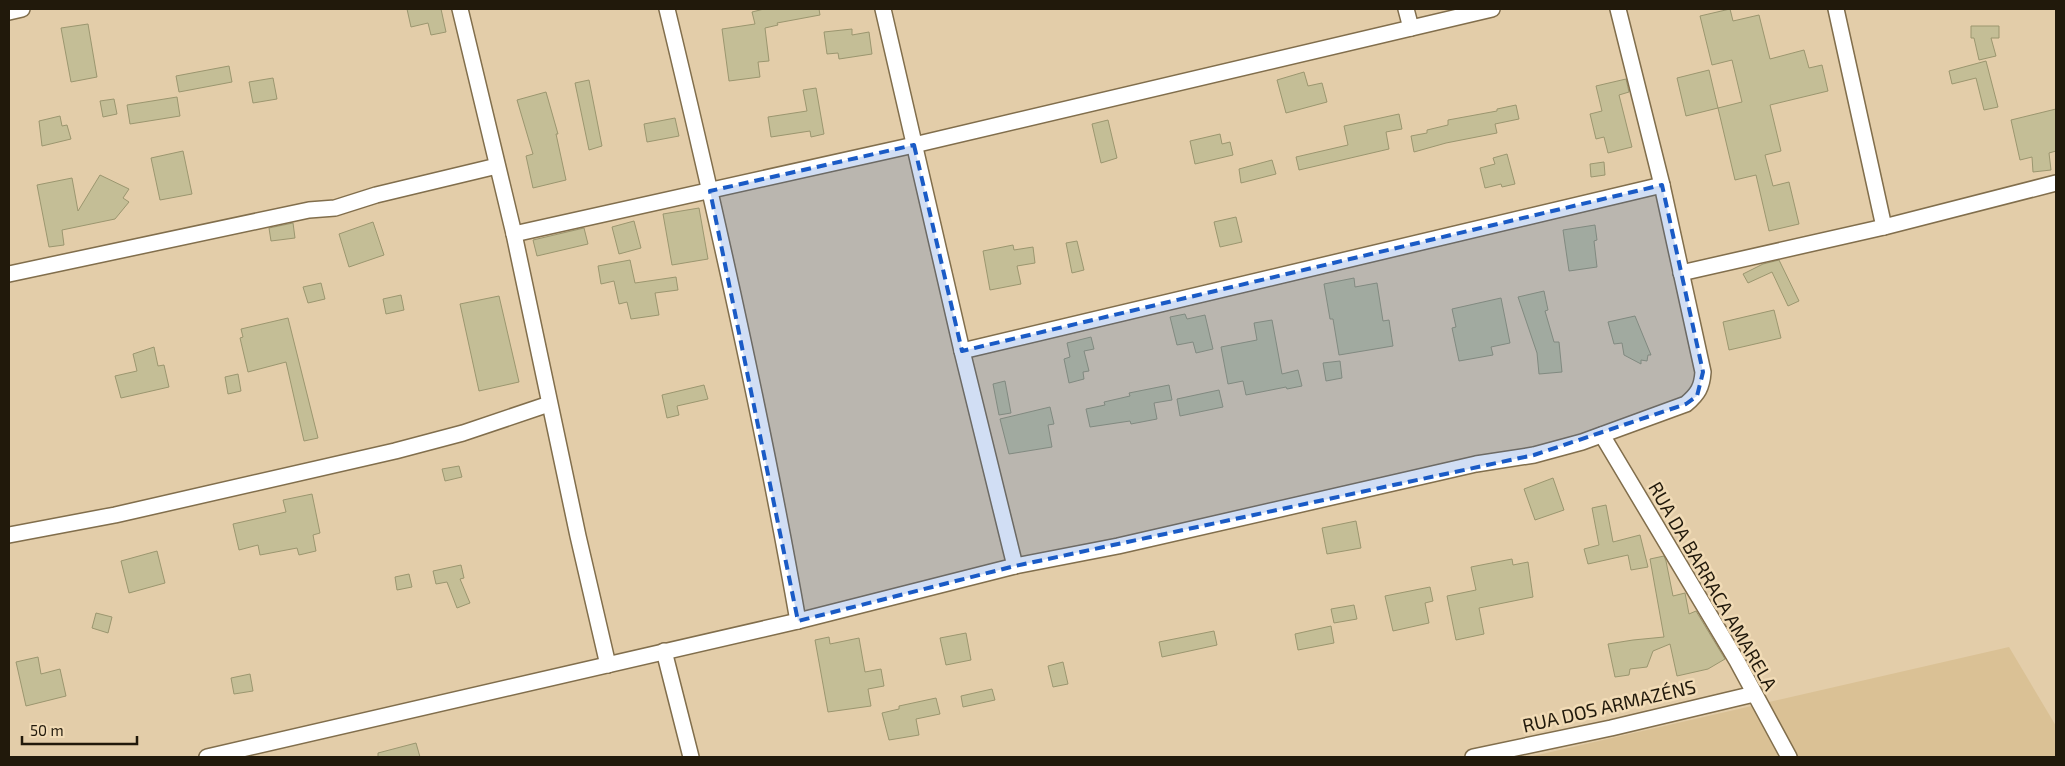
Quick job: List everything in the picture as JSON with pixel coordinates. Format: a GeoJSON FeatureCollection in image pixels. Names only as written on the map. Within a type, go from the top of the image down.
{"type":"FeatureCollection","features":[{"type":"Feature","properties":{"kind":"street"},"geometry":{"type":"LineString","coordinates":[[9,12],[22,9]]}},
{"type":"Feature","properties":{"kind":"street"},"geometry":{"type":"LineString","coordinates":[[460,9],[514,234],[549,404],[608,665]]}},
{"type":"Feature","properties":{"kind":"street"},"geometry":{"type":"LineString","coordinates":[[667,9],[710,191],[779,512],[798,621]]}},
{"type":"Feature","properties":{"kind":"street"},"geometry":{"type":"LineString","coordinates":[[883,9],[962,351],[1015,566]]}},
{"type":"Feature","properties":{"kind":"street"},"geometry":{"type":"LineString","coordinates":[[1406,9],[1411,28]]}},
{"type":"Feature","properties":{"kind":"street"},"geometry":{"type":"LineString","coordinates":[[514,234],[914,145],[1492,9]]}},
{"type":"Feature","properties":{"kind":"street"},"geometry":{"type":"LineString","coordinates":[[207,757],[798,621],[1015,566],[1118,546],[1476,464],[1534,455],[1602,435],[1686,404],[1697,396],[1702,384],[1703,372],[1662,185],[1618,9]]}},
{"type":"Feature","properties":{"kind":"street"},"geometry":{"type":"LineString","coordinates":[[1836,9],[1884,227]]}},
{"type":"Feature","properties":{"kind":"street"},"geometry":{"type":"LineString","coordinates":[[9,274],[309,210],[335,208],[376,195],[497,166]]}},
{"type":"Feature","properties":{"kind":"street"},"geometry":{"type":"LineString","coordinates":[[1681,273],[1884,227],[2056,183]]}},
{"type":"Feature","properties":{"kind":"street"},"geometry":{"type":"LineString","coordinates":[[962,351],[1662,185]]}},
{"type":"Feature","properties":{"kind":"street"},"geometry":{"type":"LineString","coordinates":[[9,536],[124,513],[395,451],[463,433],[549,404]]}},
{"type":"Feature","properties":{"kind":"street","name":"RUA DA BARRACA AMARELA"},"geometry":{"type":"LineString","coordinates":[[1602,435],[1737,661],[1789,757]]}},
{"type":"Feature","properties":{"kind":"street"},"geometry":{"type":"LineString","coordinates":[[664,651],[691,757]]}},
{"type":"Feature","properties":{"kind":"street","name":"RUA DOS ARMAZÉNS"},"geometry":{"type":"LineString","coordinates":[[1473,757],[1611,728],[1754,694]]}},
{"type":"Feature","properties":{"kind":"highlighted area"},"geometry":{"type":"Polygon","coordinates":[[[914,145],[962,351],[1662,185],[1703,372],[1697,396],[1686,404],[1534,455],[1015,566],[798,621],[710,191],[914,145]]]}},
{"type":"Feature","properties":{"kind":"shaded area"},"geometry":{"type":"Polygon","coordinates":[[[2009,647],[2056,726],[2056,757],[1529,757],[2009,647]]]}},
{"type":"Feature","properties":{"kind":"building"},"geometry":{"type":"Polygon","coordinates":[[[407,9],[441,9],[446,32],[431,35],[428,23],[411,27],[407,9]]]}},
{"type":"Feature","properties":{"kind":"building"},"geometry":{"type":"Polygon","coordinates":[[[764,9],[819,9],[820,15],[777,23],[778,25],[765,28],[769,61],[758,62],[760,77],[729,81],[722,29],[755,24],[752,12],[764,9]]]}},
{"type":"Feature","properties":{"kind":"building"},"geometry":{"type":"Polygon","coordinates":[[[1730,9],[1733,21],[1759,15],[1770,59],[1804,50],[1809,68],[1822,65],[1828,91],[1770,105],[1781,151],[1765,155],[1773,186],[1789,182],[1799,224],[1769,231],[1756,175],[1735,180],[1718,108],[1742,102],[1732,60],[1712,65],[1700,16],[1730,9]]]}},
{"type":"Feature","properties":{"kind":"building"},"geometry":{"type":"Polygon","coordinates":[[[88,24],[97,77],[71,82],[61,28],[88,24]]]}},
{"type":"Feature","properties":{"kind":"building"},"geometry":{"type":"Polygon","coordinates":[[[1971,26],[1999,26],[1999,38],[1991,38],[1996,56],[1979,60],[1974,38],[1971,38],[1971,26]]]}},
{"type":"Feature","properties":{"kind":"building"},"geometry":{"type":"Polygon","coordinates":[[[852,29],[852,35],[869,32],[872,54],[839,59],[838,53],[827,54],[824,32],[852,29]]]}},
{"type":"Feature","properties":{"kind":"building"},"geometry":{"type":"Polygon","coordinates":[[[1986,61],[1998,107],[1984,110],[1976,78],[1952,84],[1949,71],[1986,61]]]}},
{"type":"Feature","properties":{"kind":"building"},"geometry":{"type":"Polygon","coordinates":[[[229,66],[232,82],[179,92],[176,76],[229,66]]]}},
{"type":"Feature","properties":{"kind":"building"},"geometry":{"type":"Polygon","coordinates":[[[1709,70],[1718,108],[1686,116],[1677,78],[1709,70]]]}},
{"type":"Feature","properties":{"kind":"building"},"geometry":{"type":"Polygon","coordinates":[[[1304,72],[1308,86],[1322,83],[1327,102],[1286,113],[1277,80],[1304,72]]]}},
{"type":"Feature","properties":{"kind":"building"},"geometry":{"type":"Polygon","coordinates":[[[273,78],[277,99],[253,103],[249,82],[273,78]]]}},
{"type":"Feature","properties":{"kind":"building"},"geometry":{"type":"Polygon","coordinates":[[[1626,79],[1629,92],[1619,95],[1632,147],[1608,153],[1604,137],[1596,139],[1590,114],[1602,111],[1596,86],[1626,79]]]}},
{"type":"Feature","properties":{"kind":"building"},"geometry":{"type":"Polygon","coordinates":[[[589,80],[602,146],[589,150],[575,83],[589,80]]]}},
{"type":"Feature","properties":{"kind":"building"},"geometry":{"type":"Polygon","coordinates":[[[816,88],[824,134],[811,137],[810,131],[771,137],[768,117],[807,111],[803,90],[816,88]]]}},
{"type":"Feature","properties":{"kind":"building"},"geometry":{"type":"Polygon","coordinates":[[[546,92],[558,134],[556,134],[566,180],[533,188],[526,156],[533,154],[517,100],[546,92]]]}},
{"type":"Feature","properties":{"kind":"building"},"geometry":{"type":"Polygon","coordinates":[[[177,97],[180,116],[130,124],[127,105],[177,97]]]}},
{"type":"Feature","properties":{"kind":"building"},"geometry":{"type":"Polygon","coordinates":[[[114,99],[117,114],[103,117],[100,101],[114,99]]]}},
{"type":"Feature","properties":{"kind":"building"},"geometry":{"type":"Polygon","coordinates":[[[1516,105],[1519,119],[1495,124],[1497,133],[1446,143],[1414,152],[1411,136],[1427,133],[1427,130],[1448,125],[1448,120],[1497,111],[1497,109],[1516,105]]]}},
{"type":"Feature","properties":{"kind":"building"},"geometry":{"type":"Polygon","coordinates":[[[2056,109],[2056,151],[2049,153],[2051,170],[2033,172],[2032,157],[2020,160],[2011,120],[2056,109]]]}},
{"type":"Feature","properties":{"kind":"building"},"geometry":{"type":"Polygon","coordinates":[[[1399,114],[1402,129],[1386,132],[1389,149],[1299,170],[1296,157],[1348,145],[1344,126],[1399,114]]]}},
{"type":"Feature","properties":{"kind":"building"},"geometry":{"type":"Polygon","coordinates":[[[60,116],[62,126],[67,125],[71,139],[42,146],[39,121],[60,116]]]}},
{"type":"Feature","properties":{"kind":"building"},"geometry":{"type":"Polygon","coordinates":[[[675,118],[679,136],[647,142],[644,124],[675,118]]]}},
{"type":"Feature","properties":{"kind":"building"},"geometry":{"type":"Polygon","coordinates":[[[1108,120],[1117,158],[1101,163],[1092,124],[1108,120]]]}},
{"type":"Feature","properties":{"kind":"building"},"geometry":{"type":"Polygon","coordinates":[[[1220,134],[1222,144],[1230,142],[1233,155],[1195,164],[1190,141],[1220,134]]]}},
{"type":"Feature","properties":{"kind":"building"},"geometry":{"type":"Polygon","coordinates":[[[183,151],[192,194],[160,200],[151,158],[183,151]]]}},
{"type":"Feature","properties":{"kind":"building"},"geometry":{"type":"Polygon","coordinates":[[[1507,154],[1515,184],[1502,187],[1501,184],[1485,188],[1480,168],[1495,164],[1493,158],[1507,154]]]}},
{"type":"Feature","properties":{"kind":"building"},"geometry":{"type":"Polygon","coordinates":[[[1272,160],[1276,174],[1241,183],[1239,169],[1272,160]]]}},
{"type":"Feature","properties":{"kind":"building"},"geometry":{"type":"Polygon","coordinates":[[[1604,162],[1605,175],[1591,177],[1590,164],[1604,162]]]}},
{"type":"Feature","properties":{"kind":"building"},"geometry":{"type":"Polygon","coordinates":[[[100,175],[129,189],[123,198],[129,202],[115,219],[62,230],[64,245],[49,247],[37,185],[72,178],[78,211],[100,175]]]}},
{"type":"Feature","properties":{"kind":"building"},"geometry":{"type":"Polygon","coordinates":[[[699,208],[708,259],[672,265],[663,214],[699,208]]]}},
{"type":"Feature","properties":{"kind":"building"},"geometry":{"type":"Polygon","coordinates":[[[1236,217],[1242,242],[1220,247],[1214,222],[1236,217]]]}},
{"type":"Feature","properties":{"kind":"building"},"geometry":{"type":"Polygon","coordinates":[[[634,221],[641,248],[619,254],[612,227],[634,221]]]}},
{"type":"Feature","properties":{"kind":"building"},"geometry":{"type":"Polygon","coordinates":[[[373,222],[384,255],[349,267],[339,234],[373,222]]]}},
{"type":"Feature","properties":{"kind":"building"},"geometry":{"type":"Polygon","coordinates":[[[293,223],[295,238],[271,241],[269,228],[293,223]]]}},
{"type":"Feature","properties":{"kind":"building"},"geometry":{"type":"Polygon","coordinates":[[[1595,225],[1597,240],[1594,241],[1597,267],[1569,271],[1563,230],[1595,225]]]}},
{"type":"Feature","properties":{"kind":"building"},"geometry":{"type":"Polygon","coordinates":[[[584,228],[588,244],[537,256],[533,240],[584,228]]]}},
{"type":"Feature","properties":{"kind":"building"},"geometry":{"type":"Polygon","coordinates":[[[1077,241],[1084,270],[1072,273],[1066,243],[1077,241]]]}},
{"type":"Feature","properties":{"kind":"building"},"geometry":{"type":"Polygon","coordinates":[[[1013,245],[1014,250],[1033,247],[1035,263],[1017,266],[1021,284],[990,290],[983,251],[1013,245]]]}},
{"type":"Feature","properties":{"kind":"building"},"geometry":{"type":"Polygon","coordinates":[[[630,260],[635,283],[676,277],[678,290],[655,293],[659,315],[631,319],[627,302],[619,304],[614,281],[601,284],[598,266],[630,260]]]}},
{"type":"Feature","properties":{"kind":"building"},"geometry":{"type":"Polygon","coordinates":[[[1779,260],[1799,301],[1788,306],[1772,272],[1748,283],[1743,274],[1763,264],[1779,260]]]}},
{"type":"Feature","properties":{"kind":"building"},"geometry":{"type":"Polygon","coordinates":[[[1354,278],[1355,287],[1377,283],[1383,321],[1389,320],[1393,346],[1339,355],[1333,319],[1330,319],[1324,284],[1354,278]]]}},
{"type":"Feature","properties":{"kind":"building"},"geometry":{"type":"Polygon","coordinates":[[[321,283],[325,299],[308,303],[303,287],[321,283]]]}},
{"type":"Feature","properties":{"kind":"building"},"geometry":{"type":"Polygon","coordinates":[[[1544,291],[1548,310],[1545,311],[1554,342],[1559,342],[1562,372],[1539,374],[1537,353],[1518,297],[1544,291]]]}},
{"type":"Feature","properties":{"kind":"building"},"geometry":{"type":"Polygon","coordinates":[[[401,295],[404,310],[386,314],[383,299],[401,295]]]}},
{"type":"Feature","properties":{"kind":"building"},"geometry":{"type":"Polygon","coordinates":[[[499,296],[519,382],[479,391],[460,304],[499,296]]]}},
{"type":"Feature","properties":{"kind":"building"},"geometry":{"type":"Polygon","coordinates":[[[1501,298],[1510,343],[1491,347],[1493,355],[1459,361],[1452,328],[1456,327],[1452,309],[1501,298]]]}},
{"type":"Feature","properties":{"kind":"building"},"geometry":{"type":"Polygon","coordinates":[[[1774,310],[1781,338],[1729,350],[1723,322],[1774,310]]]}},
{"type":"Feature","properties":{"kind":"building"},"geometry":{"type":"Polygon","coordinates":[[[1185,314],[1187,319],[1205,315],[1213,349],[1196,353],[1193,342],[1177,345],[1170,317],[1185,314]]]}},
{"type":"Feature","properties":{"kind":"building"},"geometry":{"type":"Polygon","coordinates":[[[1635,316],[1651,355],[1648,355],[1647,361],[1641,360],[1641,364],[1624,355],[1622,343],[1614,344],[1608,322],[1635,316]]]}},
{"type":"Feature","properties":{"kind":"building"},"geometry":{"type":"Polygon","coordinates":[[[288,318],[318,438],[304,441],[286,362],[248,372],[240,338],[243,337],[241,329],[288,318]]]}},
{"type":"Feature","properties":{"kind":"building"},"geometry":{"type":"Polygon","coordinates":[[[1272,320],[1282,374],[1298,370],[1302,386],[1287,389],[1286,387],[1246,395],[1243,381],[1228,384],[1221,347],[1257,340],[1254,323],[1272,320]]]}},
{"type":"Feature","properties":{"kind":"building"},"geometry":{"type":"Polygon","coordinates":[[[1091,337],[1094,349],[1084,351],[1089,371],[1083,372],[1084,379],[1069,383],[1064,359],[1070,357],[1067,343],[1091,337]]]}},
{"type":"Feature","properties":{"kind":"building"},"geometry":{"type":"Polygon","coordinates":[[[154,347],[158,366],[164,365],[169,387],[121,398],[115,376],[137,371],[133,354],[154,347]]]}},
{"type":"Feature","properties":{"kind":"building"},"geometry":{"type":"Polygon","coordinates":[[[1340,361],[1342,378],[1326,381],[1323,363],[1340,361]]]}},
{"type":"Feature","properties":{"kind":"building"},"geometry":{"type":"Polygon","coordinates":[[[238,374],[241,391],[228,394],[225,377],[238,374]]]}},
{"type":"Feature","properties":{"kind":"building"},"geometry":{"type":"Polygon","coordinates":[[[1005,381],[1011,413],[999,415],[993,384],[1005,381]]]}},
{"type":"Feature","properties":{"kind":"building"},"geometry":{"type":"Polygon","coordinates":[[[704,385],[708,399],[677,406],[679,415],[667,418],[662,395],[704,385]]]}},
{"type":"Feature","properties":{"kind":"building"},"geometry":{"type":"Polygon","coordinates":[[[1169,385],[1172,400],[1154,403],[1157,419],[1131,424],[1130,421],[1090,427],[1086,409],[1105,405],[1104,402],[1130,396],[1129,393],[1169,385]]]}},
{"type":"Feature","properties":{"kind":"building"},"geometry":{"type":"Polygon","coordinates":[[[1219,390],[1223,407],[1180,416],[1177,399],[1219,390]]]}},
{"type":"Feature","properties":{"kind":"building"},"geometry":{"type":"Polygon","coordinates":[[[1050,407],[1054,424],[1048,425],[1052,447],[1009,454],[1000,419],[1050,407]]]}},
{"type":"Feature","properties":{"kind":"building"},"geometry":{"type":"Polygon","coordinates":[[[459,466],[462,477],[445,481],[442,469],[459,466]]]}},
{"type":"Feature","properties":{"kind":"building"},"geometry":{"type":"Polygon","coordinates":[[[1553,478],[1564,510],[1535,520],[1524,489],[1553,478]]]}},
{"type":"Feature","properties":{"kind":"building"},"geometry":{"type":"Polygon","coordinates":[[[312,494],[320,533],[313,535],[316,551],[299,555],[297,548],[260,555],[258,545],[239,550],[233,524],[286,512],[283,500],[312,494]]]}},
{"type":"Feature","properties":{"kind":"building"},"geometry":{"type":"Polygon","coordinates":[[[1606,505],[1613,542],[1640,535],[1648,567],[1631,570],[1628,555],[1588,564],[1584,549],[1599,545],[1592,508],[1606,505]]]}},
{"type":"Feature","properties":{"kind":"building"},"geometry":{"type":"Polygon","coordinates":[[[1356,521],[1361,548],[1327,554],[1322,528],[1356,521]]]}},
{"type":"Feature","properties":{"kind":"building"},"geometry":{"type":"Polygon","coordinates":[[[157,551],[165,583],[129,593],[121,561],[157,551]]]}},
{"type":"Feature","properties":{"kind":"building"},"geometry":{"type":"Polygon","coordinates":[[[1664,556],[1673,596],[1685,593],[1689,614],[1696,611],[1725,659],[1708,669],[1677,676],[1670,644],[1653,651],[1647,667],[1630,669],[1629,675],[1615,677],[1608,644],[1664,637],[1650,559],[1664,556]]]}},
{"type":"Feature","properties":{"kind":"building"},"geometry":{"type":"Polygon","coordinates":[[[1512,559],[1513,565],[1528,562],[1533,597],[1479,608],[1484,634],[1456,640],[1447,596],[1476,590],[1471,567],[1512,559]]]}},
{"type":"Feature","properties":{"kind":"building"},"geometry":{"type":"Polygon","coordinates":[[[461,565],[464,578],[460,579],[470,603],[457,608],[447,582],[436,584],[433,571],[461,565]]]}},
{"type":"Feature","properties":{"kind":"building"},"geometry":{"type":"Polygon","coordinates":[[[409,574],[412,587],[397,590],[395,577],[409,574]]]}},
{"type":"Feature","properties":{"kind":"building"},"geometry":{"type":"Polygon","coordinates":[[[1430,587],[1433,601],[1425,603],[1429,623],[1393,631],[1385,596],[1430,587]]]}},
{"type":"Feature","properties":{"kind":"building"},"geometry":{"type":"Polygon","coordinates":[[[1354,605],[1357,619],[1334,623],[1331,609],[1354,605]]]}},
{"type":"Feature","properties":{"kind":"building"},"geometry":{"type":"Polygon","coordinates":[[[96,613],[112,617],[108,633],[92,628],[96,613]]]}},
{"type":"Feature","properties":{"kind":"building"},"geometry":{"type":"Polygon","coordinates":[[[1331,626],[1334,643],[1298,650],[1295,634],[1331,626]]]}},
{"type":"Feature","properties":{"kind":"building"},"geometry":{"type":"Polygon","coordinates":[[[1214,631],[1217,645],[1162,657],[1159,642],[1214,631]]]}},
{"type":"Feature","properties":{"kind":"building"},"geometry":{"type":"Polygon","coordinates":[[[966,633],[971,660],[946,665],[940,638],[966,633]]]}},
{"type":"Feature","properties":{"kind":"building"},"geometry":{"type":"Polygon","coordinates":[[[829,637],[830,644],[859,638],[865,672],[881,669],[884,686],[868,689],[871,706],[828,712],[815,640],[829,637]]]}},
{"type":"Feature","properties":{"kind":"building"},"geometry":{"type":"Polygon","coordinates":[[[38,657],[41,674],[60,669],[66,696],[26,706],[16,662],[38,657]]]}},
{"type":"Feature","properties":{"kind":"building"},"geometry":{"type":"Polygon","coordinates":[[[1063,662],[1068,684],[1053,687],[1048,666],[1063,662]]]}},
{"type":"Feature","properties":{"kind":"building"},"geometry":{"type":"Polygon","coordinates":[[[250,674],[253,691],[234,694],[231,678],[250,674]]]}},
{"type":"Feature","properties":{"kind":"building"},"geometry":{"type":"Polygon","coordinates":[[[992,689],[995,700],[963,707],[961,696],[992,689]]]}},
{"type":"Feature","properties":{"kind":"building"},"geometry":{"type":"Polygon","coordinates":[[[936,698],[940,714],[916,719],[919,735],[889,740],[882,713],[899,709],[899,706],[936,698]]]}},
{"type":"Feature","properties":{"kind":"building"},"geometry":{"type":"Polygon","coordinates":[[[416,743],[420,757],[378,757],[378,753],[416,743]]]}}]}
